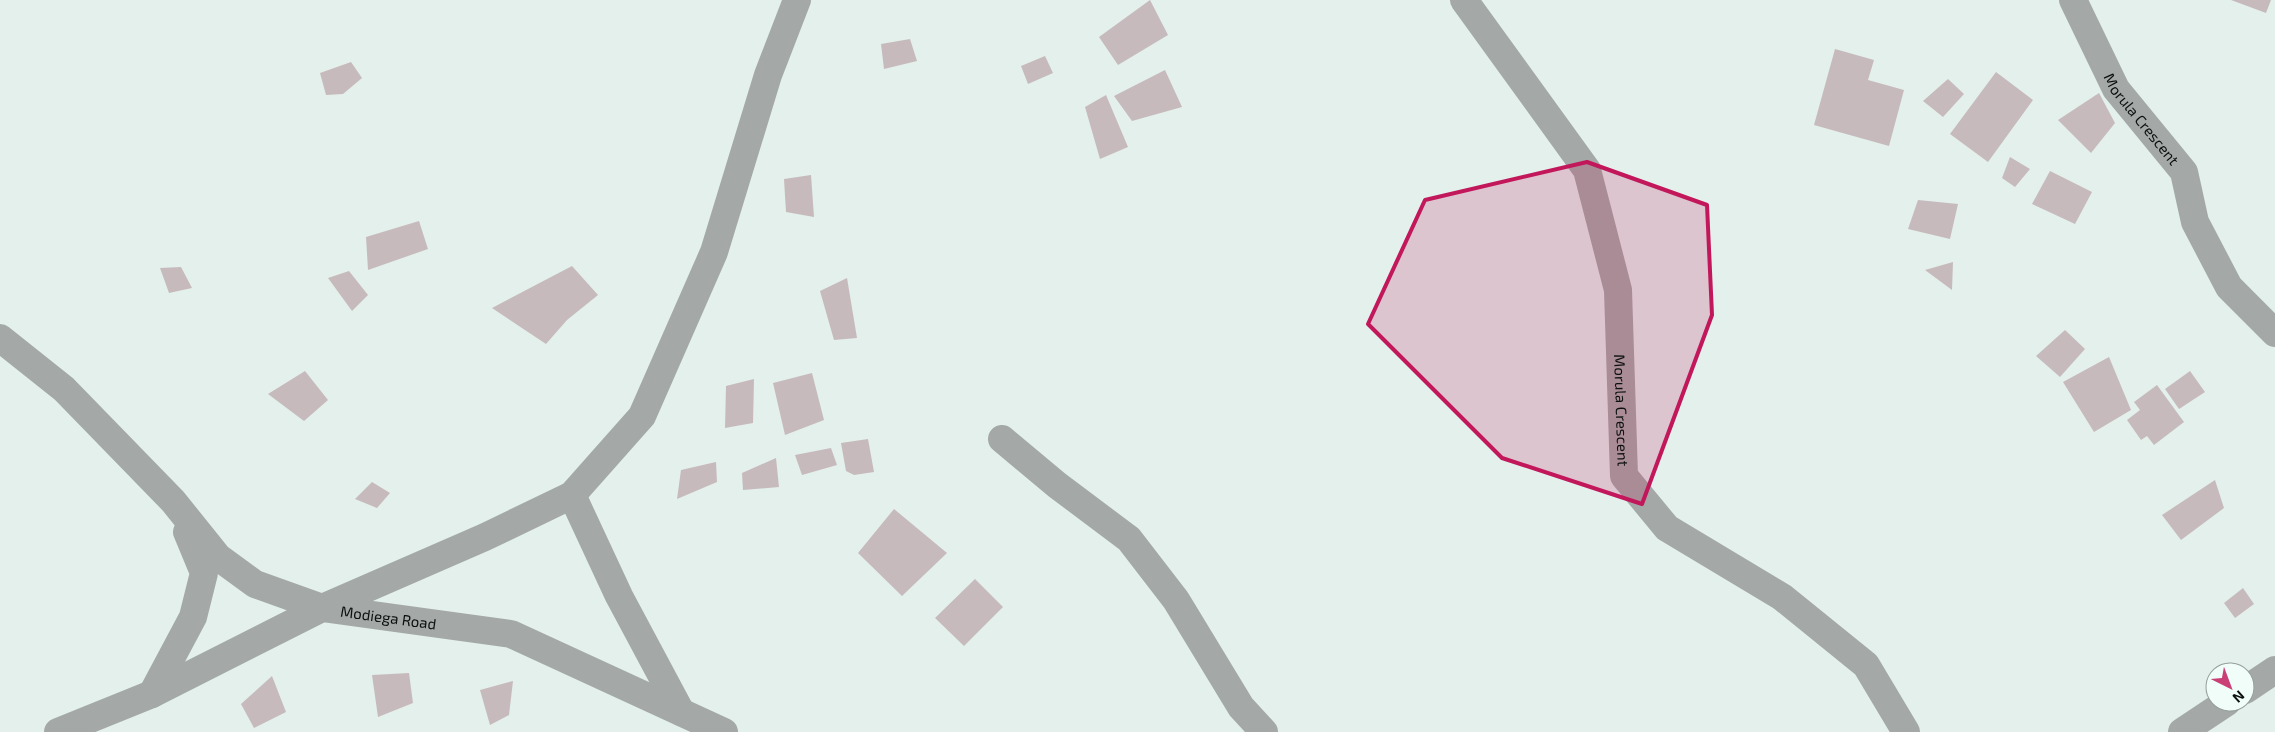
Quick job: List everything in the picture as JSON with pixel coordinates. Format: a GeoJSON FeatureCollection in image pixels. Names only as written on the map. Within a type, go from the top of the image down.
{"type":"FeatureCollection","features":[{"type":"Feature","properties":{"kind":"street"},"geometry":{"type":"LineString","coordinates":[[0,338],[64,389],[173,501],[218,557],[255,584],[322,608],[485,537],[572,495],[642,416],[714,252],[768,75],[797,0]]}},
{"type":"Feature","properties":{"kind":"street","name":"Morula Crescent"},"geometry":{"type":"LineString","coordinates":[[1464,0],[1587,170],[1618,290],[1624,476],[1667,528],[1782,597],[1866,664],[1906,732]]}},
{"type":"Feature","properties":{"kind":"street","name":"Morula Crescent"},"geometry":{"type":"LineString","coordinates":[[2073,0],[2116,89],[2184,172],[2195,222],[2229,287],[2275,333]]}},
{"type":"Feature","properties":{"kind":"street"},"geometry":{"type":"LineString","coordinates":[[1002,439],[1057,485],[1129,539],[1176,600],[1241,707],[1264,732]]}},
{"type":"Feature","properties":{"kind":"street"},"geometry":{"type":"LineString","coordinates":[[572,495],[619,596],[681,712]]}},
{"type":"Feature","properties":{"kind":"street"},"geometry":{"type":"LineString","coordinates":[[152,694],[193,617],[204,573],[173,501]]}},
{"type":"Feature","properties":{"kind":"street","name":"Modiega Road"},"geometry":{"type":"LineString","coordinates":[[58,732],[106,721],[152,694],[322,608],[511,634],[724,732]]}},
{"type":"Feature","properties":{"kind":"street"},"geometry":{"type":"LineString","coordinates":[[2255,683],[2275,670]]}},
{"type":"Feature","properties":{"kind":"street"},"geometry":{"type":"LineString","coordinates":[[2182,732],[2212,712]]}},
{"type":"Feature","properties":{"kind":"highlighted area"},"geometry":{"type":"Polygon","coordinates":[[[1587,162],[1707,205],[1712,315],[1642,504],[1502,458],[1368,324],[1425,200],[1587,162]]]}},
{"type":"Feature","properties":{"kind":"building"},"geometry":{"type":"Polygon","coordinates":[[[1150,0],[1168,35],[1118,65],[1099,37],[1150,0]]]}},
{"type":"Feature","properties":{"kind":"building"},"geometry":{"type":"Polygon","coordinates":[[[2231,0],[2271,0],[2266,13],[2231,0]]]}},
{"type":"Feature","properties":{"kind":"building"},"geometry":{"type":"Polygon","coordinates":[[[910,39],[917,61],[884,69],[881,44],[910,39]]]}},
{"type":"Feature","properties":{"kind":"building"},"geometry":{"type":"Polygon","coordinates":[[[1835,49],[1874,60],[1868,80],[1904,90],[1889,146],[1814,125],[1835,49]]]}},
{"type":"Feature","properties":{"kind":"building"},"geometry":{"type":"Polygon","coordinates":[[[1045,56],[1053,73],[1028,84],[1021,66],[1045,56]]]}},
{"type":"Feature","properties":{"kind":"building"},"geometry":{"type":"Polygon","coordinates":[[[351,62],[362,78],[343,94],[326,95],[320,73],[351,62]]]}},
{"type":"Feature","properties":{"kind":"building"},"geometry":{"type":"Polygon","coordinates":[[[1165,70],[1182,107],[1132,121],[1114,96],[1165,70]]]}},
{"type":"Feature","properties":{"kind":"building"},"geometry":{"type":"Polygon","coordinates":[[[1996,72],[2033,100],[1988,162],[1950,134],[1996,72]]]}},
{"type":"Feature","properties":{"kind":"building"},"geometry":{"type":"Polygon","coordinates":[[[1948,79],[1964,94],[1943,117],[1923,101],[1948,79]]]}},
{"type":"Feature","properties":{"kind":"building"},"geometry":{"type":"Polygon","coordinates":[[[2099,93],[2115,123],[2091,153],[2058,120],[2099,93]]]}},
{"type":"Feature","properties":{"kind":"building"},"geometry":{"type":"Polygon","coordinates":[[[1106,95],[1128,147],[1100,159],[1085,107],[1106,95]]]}},
{"type":"Feature","properties":{"kind":"building"},"geometry":{"type":"Polygon","coordinates":[[[2010,157],[2030,169],[2015,187],[2002,178],[2010,157]]]}},
{"type":"Feature","properties":{"kind":"building"},"geometry":{"type":"Polygon","coordinates":[[[2050,171],[2092,192],[2075,224],[2032,204],[2050,171]]]}},
{"type":"Feature","properties":{"kind":"building"},"geometry":{"type":"Polygon","coordinates":[[[811,175],[814,217],[786,212],[784,179],[811,175]]]}},
{"type":"Feature","properties":{"kind":"building"},"geometry":{"type":"Polygon","coordinates":[[[1918,200],[1958,204],[1950,239],[1908,229],[1918,200]]]}},
{"type":"Feature","properties":{"kind":"building"},"geometry":{"type":"Polygon","coordinates":[[[419,221],[428,249],[368,270],[366,237],[419,221]]]}},
{"type":"Feature","properties":{"kind":"building"},"geometry":{"type":"Polygon","coordinates":[[[1953,262],[1952,290],[1925,270],[1953,262]]]}},
{"type":"Feature","properties":{"kind":"building"},"geometry":{"type":"Polygon","coordinates":[[[572,266],[598,295],[567,320],[546,344],[492,308],[572,266]]]}},
{"type":"Feature","properties":{"kind":"building"},"geometry":{"type":"Polygon","coordinates":[[[181,267],[192,288],[169,293],[160,268],[181,267]]]}},
{"type":"Feature","properties":{"kind":"building"},"geometry":{"type":"Polygon","coordinates":[[[349,271],[368,295],[352,311],[328,278],[349,271]]]}},
{"type":"Feature","properties":{"kind":"building"},"geometry":{"type":"Polygon","coordinates":[[[847,278],[857,338],[834,340],[820,291],[847,278]]]}},
{"type":"Feature","properties":{"kind":"building"},"geometry":{"type":"Polygon","coordinates":[[[2065,330],[2085,349],[2060,377],[2036,356],[2065,330]]]}},
{"type":"Feature","properties":{"kind":"building"},"geometry":{"type":"Polygon","coordinates":[[[2109,357],[2131,410],[2094,432],[2063,382],[2109,357]]]}},
{"type":"Feature","properties":{"kind":"building"},"geometry":{"type":"Polygon","coordinates":[[[305,371],[328,400],[304,421],[268,394],[305,371]]]}},
{"type":"Feature","properties":{"kind":"building"},"geometry":{"type":"Polygon","coordinates":[[[2190,371],[2205,392],[2179,409],[2165,389],[2190,371]]]}},
{"type":"Feature","properties":{"kind":"building"},"geometry":{"type":"Polygon","coordinates":[[[812,373],[824,420],[785,435],[773,383],[812,373]]]}},
{"type":"Feature","properties":{"kind":"building"},"geometry":{"type":"Polygon","coordinates":[[[754,379],[753,423],[725,428],[726,386],[754,379]]]}},
{"type":"Feature","properties":{"kind":"building"},"geometry":{"type":"Polygon","coordinates":[[[2157,385],[2184,422],[2154,445],[2147,436],[2141,440],[2127,420],[2140,410],[2134,402],[2157,385]]]}},
{"type":"Feature","properties":{"kind":"building"},"geometry":{"type":"Polygon","coordinates":[[[868,439],[874,472],[854,475],[846,471],[841,443],[868,439]]]}},
{"type":"Feature","properties":{"kind":"building"},"geometry":{"type":"Polygon","coordinates":[[[831,448],[837,465],[802,475],[795,455],[831,448]]]}},
{"type":"Feature","properties":{"kind":"building"},"geometry":{"type":"Polygon","coordinates":[[[776,458],[779,487],[743,490],[742,473],[776,458]]]}},
{"type":"Feature","properties":{"kind":"building"},"geometry":{"type":"Polygon","coordinates":[[[716,462],[717,482],[677,499],[681,470],[716,462]]]}},
{"type":"Feature","properties":{"kind":"building"},"geometry":{"type":"Polygon","coordinates":[[[2215,480],[2224,508],[2181,540],[2162,515],[2215,480]]]}},
{"type":"Feature","properties":{"kind":"building"},"geometry":{"type":"Polygon","coordinates":[[[372,482],[390,493],[377,508],[355,499],[372,482]]]}},
{"type":"Feature","properties":{"kind":"building"},"geometry":{"type":"Polygon","coordinates":[[[894,509],[947,553],[902,596],[858,553],[894,509]]]}},
{"type":"Feature","properties":{"kind":"building"},"geometry":{"type":"Polygon","coordinates":[[[975,579],[1003,607],[964,646],[935,618],[975,579]]]}},
{"type":"Feature","properties":{"kind":"building"},"geometry":{"type":"Polygon","coordinates":[[[2243,588],[2254,604],[2235,618],[2224,603],[2243,588]]]}},
{"type":"Feature","properties":{"kind":"building"},"geometry":{"type":"Polygon","coordinates":[[[409,673],[413,703],[378,717],[372,675],[409,673]]]}},
{"type":"Feature","properties":{"kind":"building"},"geometry":{"type":"Polygon","coordinates":[[[272,676],[286,712],[254,728],[241,704],[272,676]]]}},
{"type":"Feature","properties":{"kind":"building"},"geometry":{"type":"Polygon","coordinates":[[[513,681],[509,715],[490,725],[480,690],[513,681]]]}}]}
